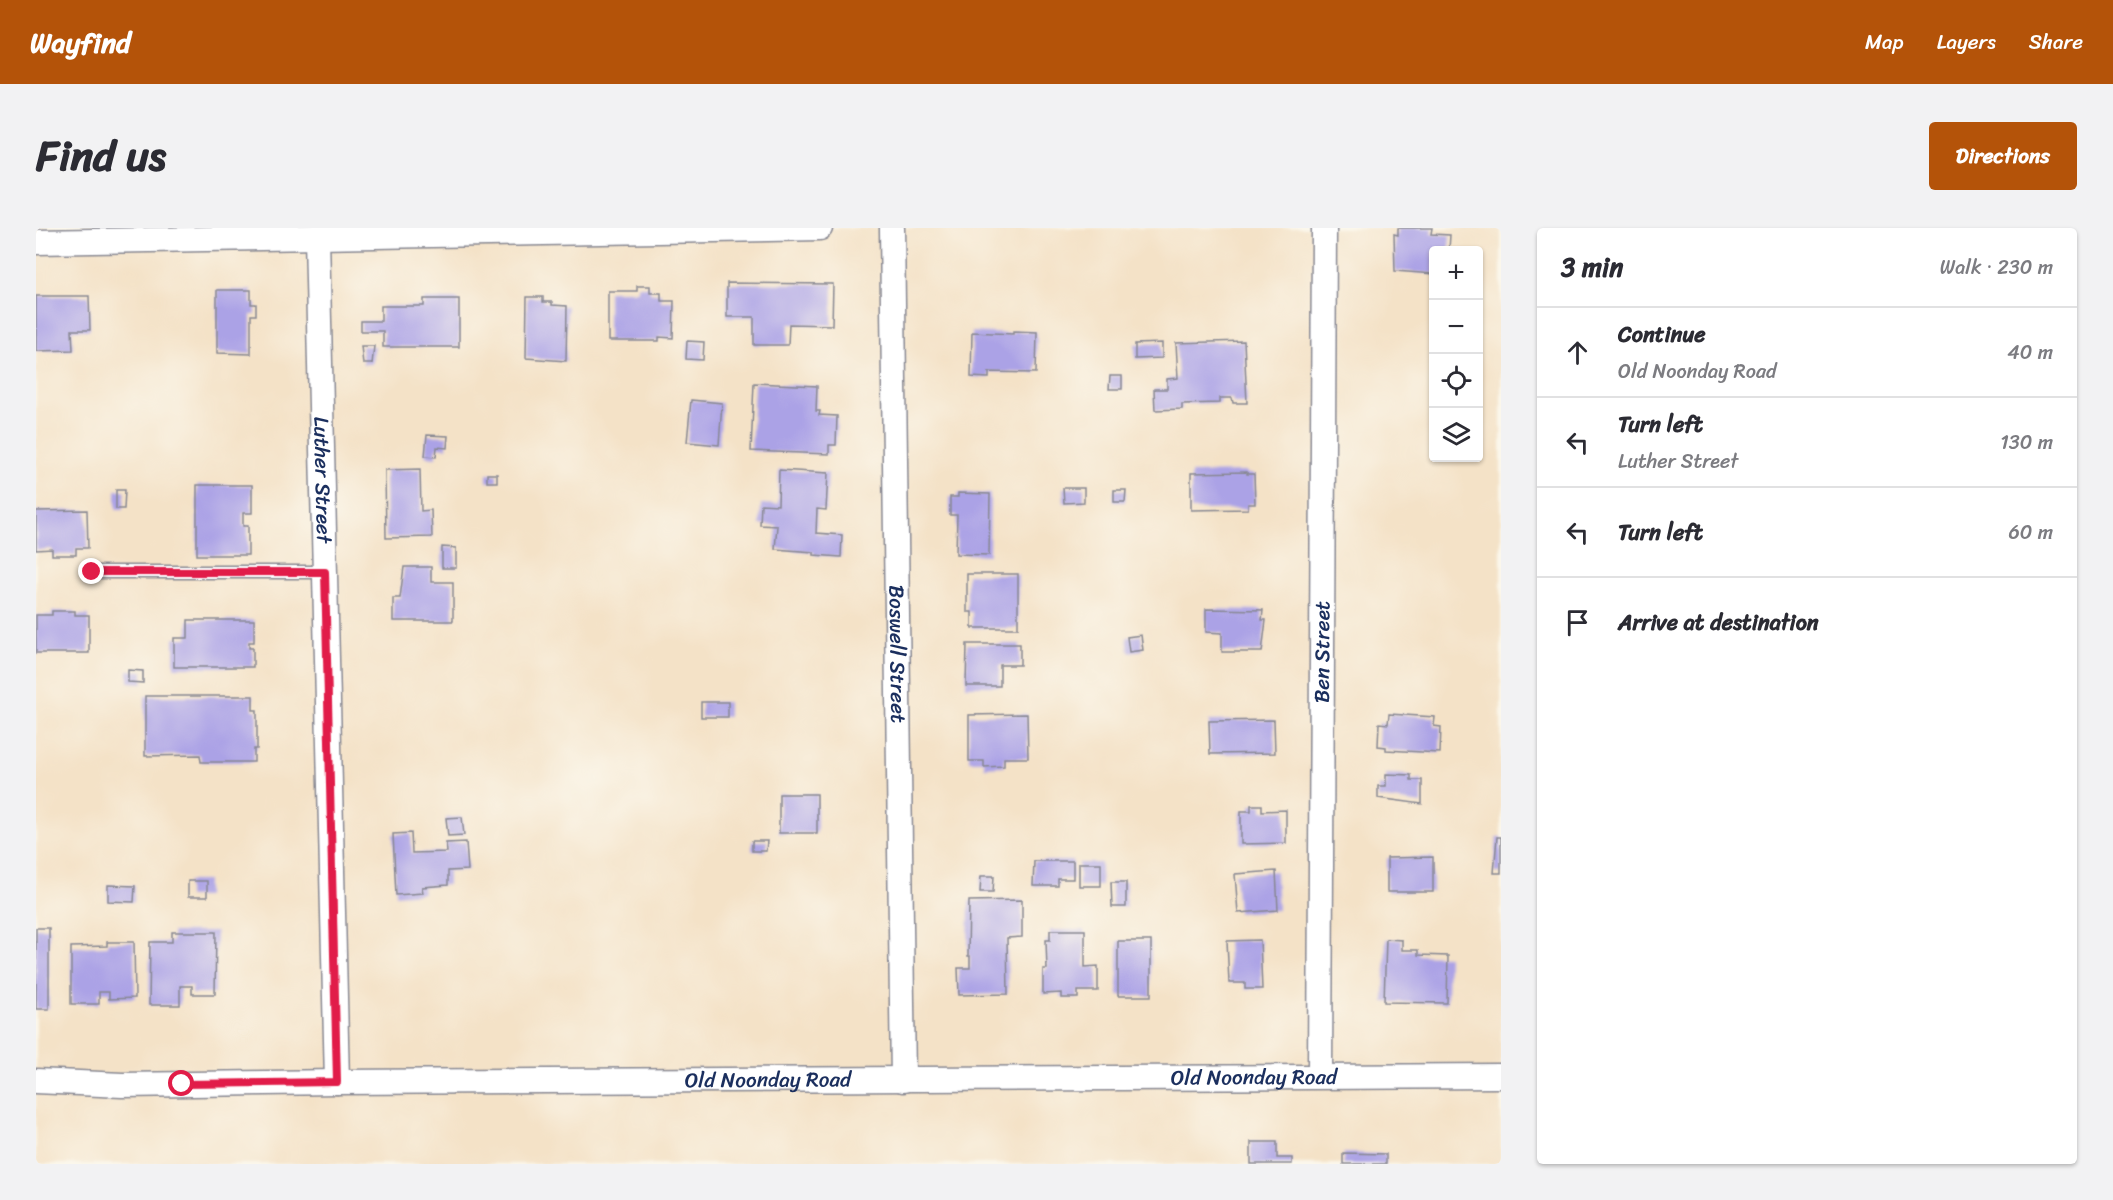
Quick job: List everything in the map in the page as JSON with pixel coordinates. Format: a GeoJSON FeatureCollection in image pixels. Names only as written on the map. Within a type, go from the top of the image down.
{"type":"FeatureCollection","features":[{"type":"Feature","properties":{"kind":"street"},"geometry":{"type":"LineString","coordinates":[[36,242],[317,237],[460,231],[820,228]]}},
{"type":"Feature","properties":{"kind":"street","name":"Boswell Street"},"geometry":{"type":"LineString","coordinates":[[892,228],[903,1080]]}},
{"type":"Feature","properties":{"kind":"street","name":"Ben Street"},"geometry":{"type":"LineString","coordinates":[[1320,1076],[1324,228]]}},
{"type":"Feature","properties":{"kind":"street","name":"Luther Street"},"geometry":{"type":"LineString","coordinates":[[317,237],[337,1082]]}},
{"type":"Feature","properties":{"kind":"street","name":"Old Noonday Road"},"geometry":{"type":"LineString","coordinates":[[36,1081],[123,1085],[1501,1076]]}},
{"type":"Feature","properties":{"kind":"lane"},"geometry":{"type":"LineString","coordinates":[[92,572],[325,572]]}},
{"type":"Feature","properties":{"kind":"building"},"geometry":{"type":"Polygon","coordinates":[[[1398,228],[1432,228],[1431,234],[1450,235],[1449,246],[1429,246],[1429,274],[1395,271],[1394,234],[1398,235],[1398,228]]]}},
{"type":"Feature","properties":{"kind":"building"},"geometry":{"type":"Polygon","coordinates":[[[727,283],[833,284],[832,325],[789,324],[788,345],[754,345],[754,317],[727,317],[727,283]]]}},
{"type":"Feature","properties":{"kind":"building"},"geometry":{"type":"Polygon","coordinates":[[[637,286],[650,286],[650,293],[661,293],[661,301],[674,301],[673,338],[659,337],[659,341],[608,341],[608,291],[637,291],[637,286]]]}},
{"type":"Feature","properties":{"kind":"building"},"geometry":{"type":"Polygon","coordinates":[[[217,290],[251,290],[251,304],[256,304],[256,315],[251,315],[251,354],[217,353],[217,290]]]}},
{"type":"Feature","properties":{"kind":"building"},"geometry":{"type":"Polygon","coordinates":[[[36,296],[89,296],[90,330],[72,330],[73,350],[36,351],[36,296]]]}},
{"type":"Feature","properties":{"kind":"building"},"geometry":{"type":"Polygon","coordinates":[[[527,297],[543,297],[543,302],[567,306],[566,361],[526,358],[527,297]]]}},
{"type":"Feature","properties":{"kind":"building"},"geometry":{"type":"Polygon","coordinates":[[[424,299],[459,299],[459,347],[383,347],[383,331],[361,331],[361,321],[381,321],[381,306],[424,306],[424,299]]]}},
{"type":"Feature","properties":{"kind":"building"},"geometry":{"type":"Polygon","coordinates":[[[1013,331],[1037,332],[1036,373],[989,372],[989,378],[971,377],[972,332],[1013,334],[1013,331]]]}},
{"type":"Feature","properties":{"kind":"building"},"geometry":{"type":"Polygon","coordinates":[[[687,341],[704,342],[703,360],[686,359],[687,341]]]}},
{"type":"Feature","properties":{"kind":"building"},"geometry":{"type":"Polygon","coordinates":[[[1244,341],[1247,403],[1233,403],[1232,398],[1220,398],[1220,403],[1182,404],[1182,409],[1155,410],[1154,389],[1167,389],[1167,379],[1178,378],[1176,343],[1244,341]]]}},
{"type":"Feature","properties":{"kind":"building"},"geometry":{"type":"Polygon","coordinates":[[[1162,343],[1162,358],[1135,359],[1135,344],[1162,343]]]}},
{"type":"Feature","properties":{"kind":"building"},"geometry":{"type":"Polygon","coordinates":[[[361,346],[374,346],[372,364],[363,364],[361,346]]]}},
{"type":"Feature","properties":{"kind":"building"},"geometry":{"type":"Polygon","coordinates":[[[1110,376],[1122,376],[1122,389],[1109,389],[1110,376]]]}},
{"type":"Feature","properties":{"kind":"building"},"geometry":{"type":"Polygon","coordinates":[[[754,383],[817,386],[816,411],[820,411],[819,415],[837,416],[836,445],[829,445],[829,454],[751,451],[754,383]]]}},
{"type":"Feature","properties":{"kind":"building"},"geometry":{"type":"Polygon","coordinates":[[[691,400],[722,403],[719,445],[687,442],[691,400]]]}},
{"type":"Feature","properties":{"kind":"building"},"geometry":{"type":"Polygon","coordinates":[[[427,435],[448,436],[447,448],[437,447],[436,457],[425,456],[427,435]]]}},
{"type":"Feature","properties":{"kind":"building"},"geometry":{"type":"Polygon","coordinates":[[[420,469],[421,511],[431,510],[432,537],[386,538],[385,470],[420,469]]]}},
{"type":"Feature","properties":{"kind":"building"},"geometry":{"type":"Polygon","coordinates":[[[779,470],[828,473],[826,510],[817,509],[816,533],[842,535],[841,557],[775,549],[777,526],[760,525],[761,504],[778,505],[779,470]]]}},
{"type":"Feature","properties":{"kind":"building"},"geometry":{"type":"Polygon","coordinates":[[[1247,472],[1247,474],[1254,474],[1255,504],[1248,504],[1248,509],[1191,510],[1191,473],[1247,472]]]}},
{"type":"Feature","properties":{"kind":"building"},"geometry":{"type":"Polygon","coordinates":[[[487,474],[497,474],[497,482],[487,482],[487,474]]]}},
{"type":"Feature","properties":{"kind":"building"},"geometry":{"type":"Polygon","coordinates":[[[197,485],[252,485],[252,513],[243,513],[243,526],[248,526],[248,555],[197,555],[197,485]]]}},
{"type":"Feature","properties":{"kind":"building"},"geometry":{"type":"Polygon","coordinates":[[[1063,488],[1084,488],[1084,502],[1064,503],[1063,488]]]}},
{"type":"Feature","properties":{"kind":"building"},"geometry":{"type":"Polygon","coordinates":[[[116,490],[125,490],[124,509],[116,509],[116,490]]]}},
{"type":"Feature","properties":{"kind":"building"},"geometry":{"type":"Polygon","coordinates":[[[1114,490],[1126,490],[1125,502],[1114,502],[1114,490]]]}},
{"type":"Feature","properties":{"kind":"building"},"geometry":{"type":"Polygon","coordinates":[[[958,493],[990,494],[989,555],[956,554],[957,515],[950,515],[950,497],[958,497],[958,493]]]}},
{"type":"Feature","properties":{"kind":"building"},"geometry":{"type":"Polygon","coordinates":[[[87,510],[88,548],[76,548],[76,555],[52,555],[52,549],[36,550],[36,511],[87,510]]]}},
{"type":"Feature","properties":{"kind":"building"},"geometry":{"type":"Polygon","coordinates":[[[442,547],[456,548],[456,568],[442,568],[442,547]]]}},
{"type":"Feature","properties":{"kind":"building"},"geometry":{"type":"Polygon","coordinates":[[[404,567],[431,567],[431,582],[453,582],[453,621],[393,621],[393,598],[400,598],[404,567]]]}},
{"type":"Feature","properties":{"kind":"building"},"geometry":{"type":"Polygon","coordinates":[[[967,574],[1018,574],[1018,628],[972,628],[972,612],[967,612],[967,574]]]}},
{"type":"Feature","properties":{"kind":"building"},"geometry":{"type":"Polygon","coordinates":[[[1206,609],[1263,610],[1262,620],[1266,620],[1262,652],[1222,652],[1222,633],[1206,632],[1206,609]]]}},
{"type":"Feature","properties":{"kind":"building"},"geometry":{"type":"Polygon","coordinates":[[[52,611],[75,611],[75,615],[89,615],[89,653],[36,653],[36,615],[52,615],[52,611]]]}},
{"type":"Feature","properties":{"kind":"building"},"geometry":{"type":"Polygon","coordinates":[[[188,620],[254,620],[254,642],[249,642],[249,648],[253,648],[253,667],[174,667],[174,638],[188,638],[188,620]]]}},
{"type":"Feature","properties":{"kind":"building"},"geometry":{"type":"Polygon","coordinates":[[[1141,635],[1143,650],[1129,652],[1127,637],[1141,635]]]}},
{"type":"Feature","properties":{"kind":"building"},"geometry":{"type":"Polygon","coordinates":[[[967,644],[1020,644],[1020,665],[1000,665],[1000,686],[966,686],[967,644]]]}},
{"type":"Feature","properties":{"kind":"building"},"geometry":{"type":"Polygon","coordinates":[[[128,670],[143,671],[143,683],[128,682],[128,670]]]}},
{"type":"Feature","properties":{"kind":"building"},"geometry":{"type":"Polygon","coordinates":[[[145,696],[253,696],[253,710],[257,710],[257,749],[254,749],[254,762],[201,762],[200,755],[145,756],[145,696]]]}},
{"type":"Feature","properties":{"kind":"building"},"geometry":{"type":"Polygon","coordinates":[[[701,702],[728,702],[728,717],[701,717],[701,702]]]}},
{"type":"Feature","properties":{"kind":"building"},"geometry":{"type":"Polygon","coordinates":[[[1027,714],[1028,758],[1004,758],[1004,766],[984,767],[984,761],[969,761],[969,715],[1027,714]]]}},
{"type":"Feature","properties":{"kind":"building"},"geometry":{"type":"Polygon","coordinates":[[[1389,714],[1435,717],[1434,726],[1441,727],[1440,753],[1386,750],[1386,747],[1378,746],[1379,723],[1388,724],[1389,714]]]}},
{"type":"Feature","properties":{"kind":"building"},"geometry":{"type":"Polygon","coordinates":[[[1274,720],[1275,753],[1210,754],[1209,721],[1274,720]]]}},
{"type":"Feature","properties":{"kind":"building"},"geometry":{"type":"Polygon","coordinates":[[[1386,774],[1411,775],[1411,780],[1422,780],[1422,804],[1378,798],[1378,786],[1386,786],[1386,774]]]}},
{"type":"Feature","properties":{"kind":"building"},"geometry":{"type":"Polygon","coordinates":[[[779,794],[817,794],[817,833],[779,833],[779,794]]]}},
{"type":"Feature","properties":{"kind":"building"},"geometry":{"type":"Polygon","coordinates":[[[1251,805],[1262,805],[1262,811],[1286,810],[1286,843],[1241,844],[1241,811],[1251,811],[1251,805]]]}},
{"type":"Feature","properties":{"kind":"building"},"geometry":{"type":"Polygon","coordinates":[[[462,817],[464,835],[448,836],[446,818],[462,817]]]}},
{"type":"Feature","properties":{"kind":"building"},"geometry":{"type":"Polygon","coordinates":[[[411,833],[412,853],[447,852],[446,843],[466,842],[468,870],[448,871],[448,885],[422,887],[423,893],[396,895],[393,834],[411,833]]]}},
{"type":"Feature","properties":{"kind":"building"},"geometry":{"type":"Polygon","coordinates":[[[1497,837],[1501,837],[1501,873],[1494,873],[1497,837]]]}},
{"type":"Feature","properties":{"kind":"building"},"geometry":{"type":"Polygon","coordinates":[[[752,841],[767,841],[766,851],[752,851],[752,841]]]}},
{"type":"Feature","properties":{"kind":"building"},"geometry":{"type":"Polygon","coordinates":[[[1433,857],[1433,892],[1387,892],[1387,858],[1433,857]]]}},
{"type":"Feature","properties":{"kind":"building"},"geometry":{"type":"Polygon","coordinates":[[[1034,861],[1073,861],[1073,879],[1058,879],[1058,886],[1033,886],[1034,861]]]}},
{"type":"Feature","properties":{"kind":"building"},"geometry":{"type":"Polygon","coordinates":[[[1079,863],[1101,863],[1101,886],[1079,886],[1079,863]]]}},
{"type":"Feature","properties":{"kind":"building"},"geometry":{"type":"Polygon","coordinates":[[[1276,871],[1278,910],[1238,913],[1235,874],[1276,871]]]}},
{"type":"Feature","properties":{"kind":"building"},"geometry":{"type":"Polygon","coordinates":[[[981,876],[994,876],[993,892],[980,892],[981,876]]]}},
{"type":"Feature","properties":{"kind":"building"},"geometry":{"type":"Polygon","coordinates":[[[188,881],[207,881],[207,897],[188,897],[188,881]]]}},
{"type":"Feature","properties":{"kind":"building"},"geometry":{"type":"Polygon","coordinates":[[[1111,882],[1126,882],[1126,907],[1112,907],[1111,882]]]}},
{"type":"Feature","properties":{"kind":"building"},"geometry":{"type":"Polygon","coordinates":[[[108,885],[135,886],[134,902],[108,901],[108,885]]]}},
{"type":"Feature","properties":{"kind":"building"},"geometry":{"type":"Polygon","coordinates":[[[1022,900],[1022,937],[1007,938],[1008,994],[959,995],[958,968],[970,968],[970,956],[968,956],[969,901],[1022,900]]]}},
{"type":"Feature","properties":{"kind":"building"},"geometry":{"type":"Polygon","coordinates":[[[36,928],[49,928],[49,1009],[36,1009],[36,928]]]}},
{"type":"Feature","properties":{"kind":"building"},"geometry":{"type":"Polygon","coordinates":[[[1050,930],[1085,930],[1085,967],[1098,966],[1098,991],[1078,991],[1078,998],[1061,998],[1061,993],[1043,994],[1043,969],[1047,969],[1046,940],[1050,940],[1050,930]]]}},
{"type":"Feature","properties":{"kind":"building"},"geometry":{"type":"Polygon","coordinates":[[[172,932],[216,932],[215,994],[192,994],[192,986],[180,986],[180,1005],[149,1005],[150,942],[172,942],[172,932]]]}},
{"type":"Feature","properties":{"kind":"building"},"geometry":{"type":"Polygon","coordinates":[[[1386,939],[1402,940],[1402,950],[1418,950],[1418,955],[1448,956],[1447,1003],[1384,1002],[1386,939]]]}},
{"type":"Feature","properties":{"kind":"building"},"geometry":{"type":"Polygon","coordinates":[[[1260,940],[1262,989],[1245,989],[1245,983],[1229,983],[1227,941],[1260,940]]]}},
{"type":"Feature","properties":{"kind":"building"},"geometry":{"type":"Polygon","coordinates":[[[1118,941],[1151,941],[1151,996],[1118,996],[1118,941]]]}},
{"type":"Feature","properties":{"kind":"building"},"geometry":{"type":"Polygon","coordinates":[[[107,942],[134,942],[135,998],[109,999],[109,992],[99,992],[99,1004],[71,1004],[71,947],[107,946],[107,942]]]}},
{"type":"Feature","properties":{"kind":"building"},"geometry":{"type":"Polygon","coordinates":[[[1251,1142],[1277,1142],[1277,1158],[1292,1158],[1292,1164],[1251,1164],[1251,1142]]]}},
{"type":"Feature","properties":{"kind":"building"},"geometry":{"type":"Polygon","coordinates":[[[1343,1153],[1386,1154],[1386,1164],[1343,1164],[1343,1153]]]}},
{"type":"Feature","properties":{"kind":"route"},"geometry":{"type":"LineString","coordinates":[[92,572],[325,572],[337,1082],[182,1084]]}}]}
